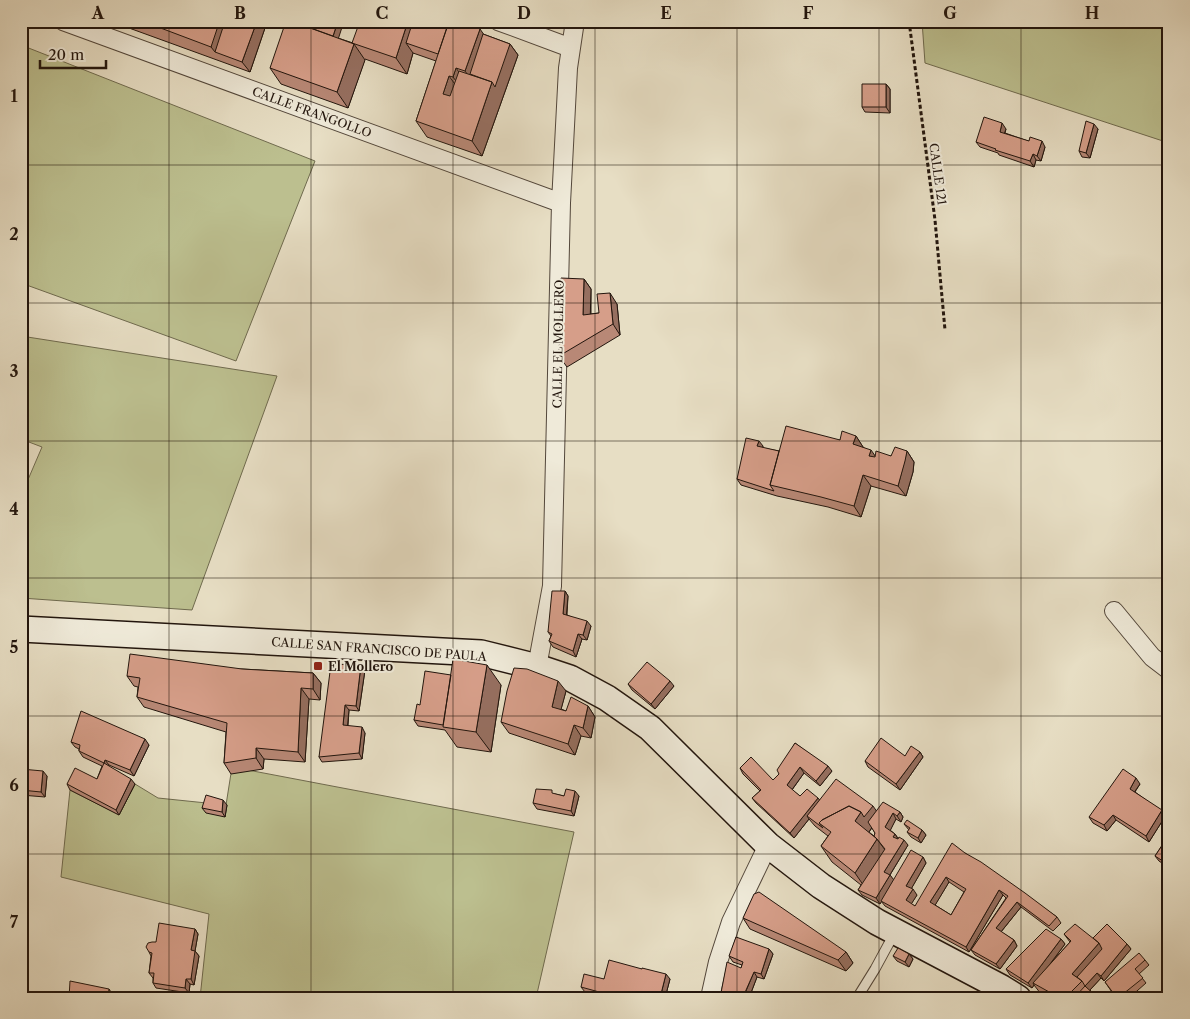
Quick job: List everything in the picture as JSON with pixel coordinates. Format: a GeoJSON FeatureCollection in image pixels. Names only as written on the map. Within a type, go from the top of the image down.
{"type":"FeatureCollection","features":[{"type":"Feature","properties":{"kind":"main road","name":"CALLE SAN FRANCISCO DE PAULA"},"geometry":{"type":"LineString","coordinates":[[21,629],[481,653],[537,667],[570,678],[607,698],[650,728],[768,845],[821,886],[877,922],[1018,998]]}},
{"type":"Feature","properties":{"kind":"street","name":"CALLE FRANGOLLO"},"geometry":{"type":"LineString","coordinates":[[63,21],[561,203]]}},
{"type":"Feature","properties":{"kind":"street"},"geometry":{"type":"LineString","coordinates":[[498,21],[572,48]]}},
{"type":"Feature","properties":{"kind":"street","name":"CALLE EL MOLLERO"},"geometry":{"type":"LineString","coordinates":[[537,667],[552,586],[561,203],[568,68],[575,21]]}},
{"type":"Feature","properties":{"kind":"street"},"geometry":{"type":"LineString","coordinates":[[1114,611],[1152,657],[1169,670]]}},
{"type":"Feature","properties":{"kind":"street"},"geometry":{"type":"LineString","coordinates":[[710,998],[718,962],[731,922],[768,845]]}},
{"type":"Feature","properties":{"kind":"lane"},"geometry":{"type":"LineString","coordinates":[[857,998],[895,931]]}},
{"type":"Feature","properties":{"kind":"path","name":"CALLE 121"},"geometry":{"type":"LineString","coordinates":[[909,21],[935,220],[945,330]]}},
{"type":"Feature","properties":{"kind":"green space"},"geometry":{"type":"Polygon","coordinates":[[[922,21],[1169,21],[1169,143],[925,63],[922,21]]]}},
{"type":"Feature","properties":{"kind":"green space"},"geometry":{"type":"Polygon","coordinates":[[[21,45],[315,161],[236,361],[21,283],[21,45]]]}},
{"type":"Feature","properties":{"kind":"green space"},"geometry":{"type":"Polygon","coordinates":[[[21,336],[277,376],[192,610],[21,598],[21,496],[42,447],[21,439],[21,336]]]}},
{"type":"Feature","properties":{"kind":"green space"},"geometry":{"type":"Polygon","coordinates":[[[232,767],[574,832],[536,998],[200,998],[209,914],[61,877],[70,790],[119,815],[135,784],[158,798],[226,805],[232,767]]]}},
{"type":"Feature","properties":{"kind":"building"},"geometry":{"type":"Polygon","coordinates":[[[131,21],[142,21],[145,26],[131,21]]]}},
{"type":"Feature","properties":{"kind":"building"},"geometry":{"type":"Polygon","coordinates":[[[142,21],[213,21],[219,23],[211,47],[142,21]]]}},
{"type":"Feature","properties":{"kind":"building"},"geometry":{"type":"Polygon","coordinates":[[[225,21],[257,21],[242,62],[215,52],[225,21]]]}},
{"type":"Feature","properties":{"kind":"building"},"geometry":{"type":"Polygon","coordinates":[[[286,21],[291,21],[354,44],[337,92],[270,68],[286,21]]]}},
{"type":"Feature","properties":{"kind":"building"},"geometry":{"type":"Polygon","coordinates":[[[291,21],[338,21],[333,36],[291,21]]]}},
{"type":"Feature","properties":{"kind":"building"},"geometry":{"type":"Polygon","coordinates":[[[360,21],[408,21],[396,58],[352,43],[360,21]]]}},
{"type":"Feature","properties":{"kind":"building"},"geometry":{"type":"Polygon","coordinates":[[[413,21],[449,22],[438,54],[406,43],[413,21]]]}},
{"type":"Feature","properties":{"kind":"building"},"geometry":{"type":"Polygon","coordinates":[[[449,21],[457,21],[480,29],[465,71],[456,68],[453,77],[449,76],[443,94],[450,96],[459,71],[492,82],[472,141],[416,121],[449,21]]]}},
{"type":"Feature","properties":{"kind":"building"},"geometry":{"type":"Polygon","coordinates":[[[483,34],[510,44],[495,87],[492,82],[470,74],[483,34]]]}},
{"type":"Feature","properties":{"kind":"building"},"geometry":{"type":"Polygon","coordinates":[[[862,84],[886,84],[886,107],[862,107],[862,84]]]}},
{"type":"Feature","properties":{"kind":"building"},"geometry":{"type":"Polygon","coordinates":[[[984,117],[1002,123],[1000,132],[1029,141],[1030,137],[1042,141],[1037,156],[1033,154],[1030,161],[976,142],[984,117]]]}},
{"type":"Feature","properties":{"kind":"building"},"geometry":{"type":"Polygon","coordinates":[[[1086,121],[1094,124],[1086,153],[1079,151],[1086,121]]]}},
{"type":"Feature","properties":{"kind":"building"},"geometry":{"type":"Polygon","coordinates":[[[561,278],[584,279],[583,315],[599,313],[597,294],[610,293],[613,324],[559,356],[561,278]]]}},
{"type":"Feature","properties":{"kind":"building"},"geometry":{"type":"Polygon","coordinates":[[[786,426],[840,440],[842,431],[856,436],[853,444],[871,450],[869,456],[875,457],[876,451],[891,456],[895,447],[907,451],[898,486],[863,475],[854,506],[770,485],[786,426]]]}},
{"type":"Feature","properties":{"kind":"building"},"geometry":{"type":"Polygon","coordinates":[[[746,438],[759,441],[757,446],[779,451],[770,485],[774,491],[737,479],[746,438]]]}},
{"type":"Feature","properties":{"kind":"building"},"geometry":{"type":"Polygon","coordinates":[[[552,591],[565,591],[563,614],[587,621],[583,635],[578,634],[573,651],[549,641],[552,634],[548,632],[552,591]]]}},
{"type":"Feature","properties":{"kind":"building"},"geometry":{"type":"Polygon","coordinates":[[[130,654],[242,669],[313,673],[313,689],[301,688],[298,752],[256,748],[256,758],[224,763],[227,723],[137,697],[140,678],[127,676],[130,654]]]}},
{"type":"Feature","properties":{"kind":"building"},"geometry":{"type":"Polygon","coordinates":[[[453,659],[487,665],[476,732],[443,727],[453,659]]]}},
{"type":"Feature","properties":{"kind":"building"},"geometry":{"type":"Polygon","coordinates":[[[647,662],[670,681],[651,704],[628,684],[647,662]]]}},
{"type":"Feature","properties":{"kind":"building"},"geometry":{"type":"Polygon","coordinates":[[[331,664],[361,665],[356,706],[345,705],[343,725],[362,727],[359,753],[319,757],[331,664]]]}},
{"type":"Feature","properties":{"kind":"building"},"geometry":{"type":"Polygon","coordinates":[[[514,668],[527,669],[558,681],[552,707],[566,711],[571,697],[588,706],[583,728],[574,725],[568,744],[501,722],[514,668]]]}},
{"type":"Feature","properties":{"kind":"building"},"geometry":{"type":"Polygon","coordinates":[[[425,671],[451,675],[443,725],[414,720],[417,704],[420,705],[425,671]]]}},
{"type":"Feature","properties":{"kind":"building"},"geometry":{"type":"Polygon","coordinates":[[[81,711],[145,739],[130,770],[105,760],[104,763],[79,751],[80,745],[71,742],[81,711]]]}},
{"type":"Feature","properties":{"kind":"building"},"geometry":{"type":"Polygon","coordinates":[[[881,738],[905,756],[911,746],[920,752],[896,784],[865,761],[881,738]]]}},
{"type":"Feature","properties":{"kind":"building"},"geometry":{"type":"Polygon","coordinates":[[[795,743],[828,766],[816,781],[800,767],[787,785],[800,796],[807,789],[818,798],[790,833],[752,798],[761,790],[740,768],[751,757],[773,780],[779,774],[777,770],[795,743]]]}},
{"type":"Feature","properties":{"kind":"building"},"geometry":{"type":"Polygon","coordinates":[[[104,763],[131,779],[116,810],[67,784],[75,768],[97,779],[104,763]]]}},
{"type":"Feature","properties":{"kind":"building"},"geometry":{"type":"Polygon","coordinates":[[[21,769],[43,771],[41,792],[21,790],[21,769]]]}},
{"type":"Feature","properties":{"kind":"building"},"geometry":{"type":"Polygon","coordinates":[[[1123,769],[1136,778],[1130,789],[1162,810],[1146,836],[1113,815],[1104,825],[1089,817],[1123,769]]]}},
{"type":"Feature","properties":{"kind":"building"},"geometry":{"type":"Polygon","coordinates":[[[836,779],[873,806],[864,817],[861,812],[849,806],[822,820],[819,823],[823,828],[807,816],[836,779]]]}},
{"type":"Feature","properties":{"kind":"building"},"geometry":{"type":"Polygon","coordinates":[[[536,789],[552,790],[552,793],[564,796],[566,789],[575,791],[571,811],[533,803],[536,789]]]}},
{"type":"Feature","properties":{"kind":"building"},"geometry":{"type":"Polygon","coordinates":[[[206,795],[223,800],[222,812],[202,808],[206,795]]]}},
{"type":"Feature","properties":{"kind":"building"},"geometry":{"type":"Polygon","coordinates":[[[883,802],[900,812],[897,816],[893,813],[885,827],[895,834],[893,837],[898,839],[899,837],[904,840],[884,872],[890,875],[876,898],[858,890],[885,849],[874,836],[875,833],[868,822],[883,802]]]}},
{"type":"Feature","properties":{"kind":"building"},"geometry":{"type":"Polygon","coordinates":[[[849,806],[861,812],[855,821],[877,839],[855,873],[821,846],[831,832],[819,823],[849,806]]]}},
{"type":"Feature","properties":{"kind":"building"},"geometry":{"type":"Polygon","coordinates":[[[907,820],[922,830],[918,838],[907,832],[910,828],[904,824],[907,820]]]}},
{"type":"Feature","properties":{"kind":"building"},"geometry":{"type":"Polygon","coordinates":[[[1169,835],[1169,865],[1155,856],[1169,835]]]}},
{"type":"Feature","properties":{"kind":"building"},"geometry":{"type":"Polygon","coordinates":[[[952,843],[1057,917],[1049,926],[1017,902],[996,928],[1014,940],[996,964],[971,950],[1008,896],[999,890],[966,947],[881,901],[911,850],[923,857],[906,886],[913,889],[906,900],[915,906],[952,843]],[[946,877],[930,902],[951,915],[966,889],[946,877]]]}},
{"type":"Feature","properties":{"kind":"building"},"geometry":{"type":"Polygon","coordinates":[[[759,892],[846,952],[838,960],[743,918],[754,894],[759,892]]]}},
{"type":"Feature","properties":{"kind":"building"},"geometry":{"type":"Polygon","coordinates":[[[159,923],[195,929],[191,950],[195,951],[191,979],[186,979],[185,988],[153,983],[154,973],[149,973],[152,953],[146,947],[148,943],[156,942],[159,923]]]}},
{"type":"Feature","properties":{"kind":"building"},"geometry":{"type":"Polygon","coordinates":[[[1075,924],[1099,943],[1072,974],[1082,981],[1065,998],[1057,998],[1033,983],[1071,941],[1064,934],[1075,924]]]}},
{"type":"Feature","properties":{"kind":"building"},"geometry":{"type":"Polygon","coordinates":[[[1107,924],[1127,944],[1101,976],[1097,973],[1085,986],[1077,977],[1102,949],[1093,938],[1107,924]]]}},
{"type":"Feature","properties":{"kind":"building"},"geometry":{"type":"Polygon","coordinates":[[[1046,929],[1061,939],[1028,983],[1006,969],[1046,929]]]}},
{"type":"Feature","properties":{"kind":"building"},"geometry":{"type":"Polygon","coordinates":[[[736,937],[769,949],[761,974],[754,972],[744,998],[720,998],[727,962],[741,968],[743,962],[729,956],[736,937]]]}},
{"type":"Feature","properties":{"kind":"building"},"geometry":{"type":"Polygon","coordinates":[[[898,948],[909,954],[905,962],[893,956],[898,948]]]}},
{"type":"Feature","properties":{"kind":"building"},"geometry":{"type":"Polygon","coordinates":[[[1139,953],[1145,960],[1135,969],[1143,978],[1123,994],[1127,998],[1117,998],[1105,982],[1139,953]]]}},
{"type":"Feature","properties":{"kind":"building"},"geometry":{"type":"Polygon","coordinates":[[[609,960],[666,974],[660,998],[621,998],[581,987],[584,974],[604,979],[609,960]]]}},
{"type":"Feature","properties":{"kind":"building"},"geometry":{"type":"Polygon","coordinates":[[[70,981],[109,989],[108,998],[69,998],[70,981]]]}},
{"type":"Feature","properties":{"kind":"building"},"geometry":{"type":"Polygon","coordinates":[[[1085,986],[1098,998],[1074,998],[1085,986]]]}},
{"type":"Feature","properties":{"kind":"place","name":"El Mollero"},"geometry":{"type":"Point","coordinates":[318,666]}}]}
